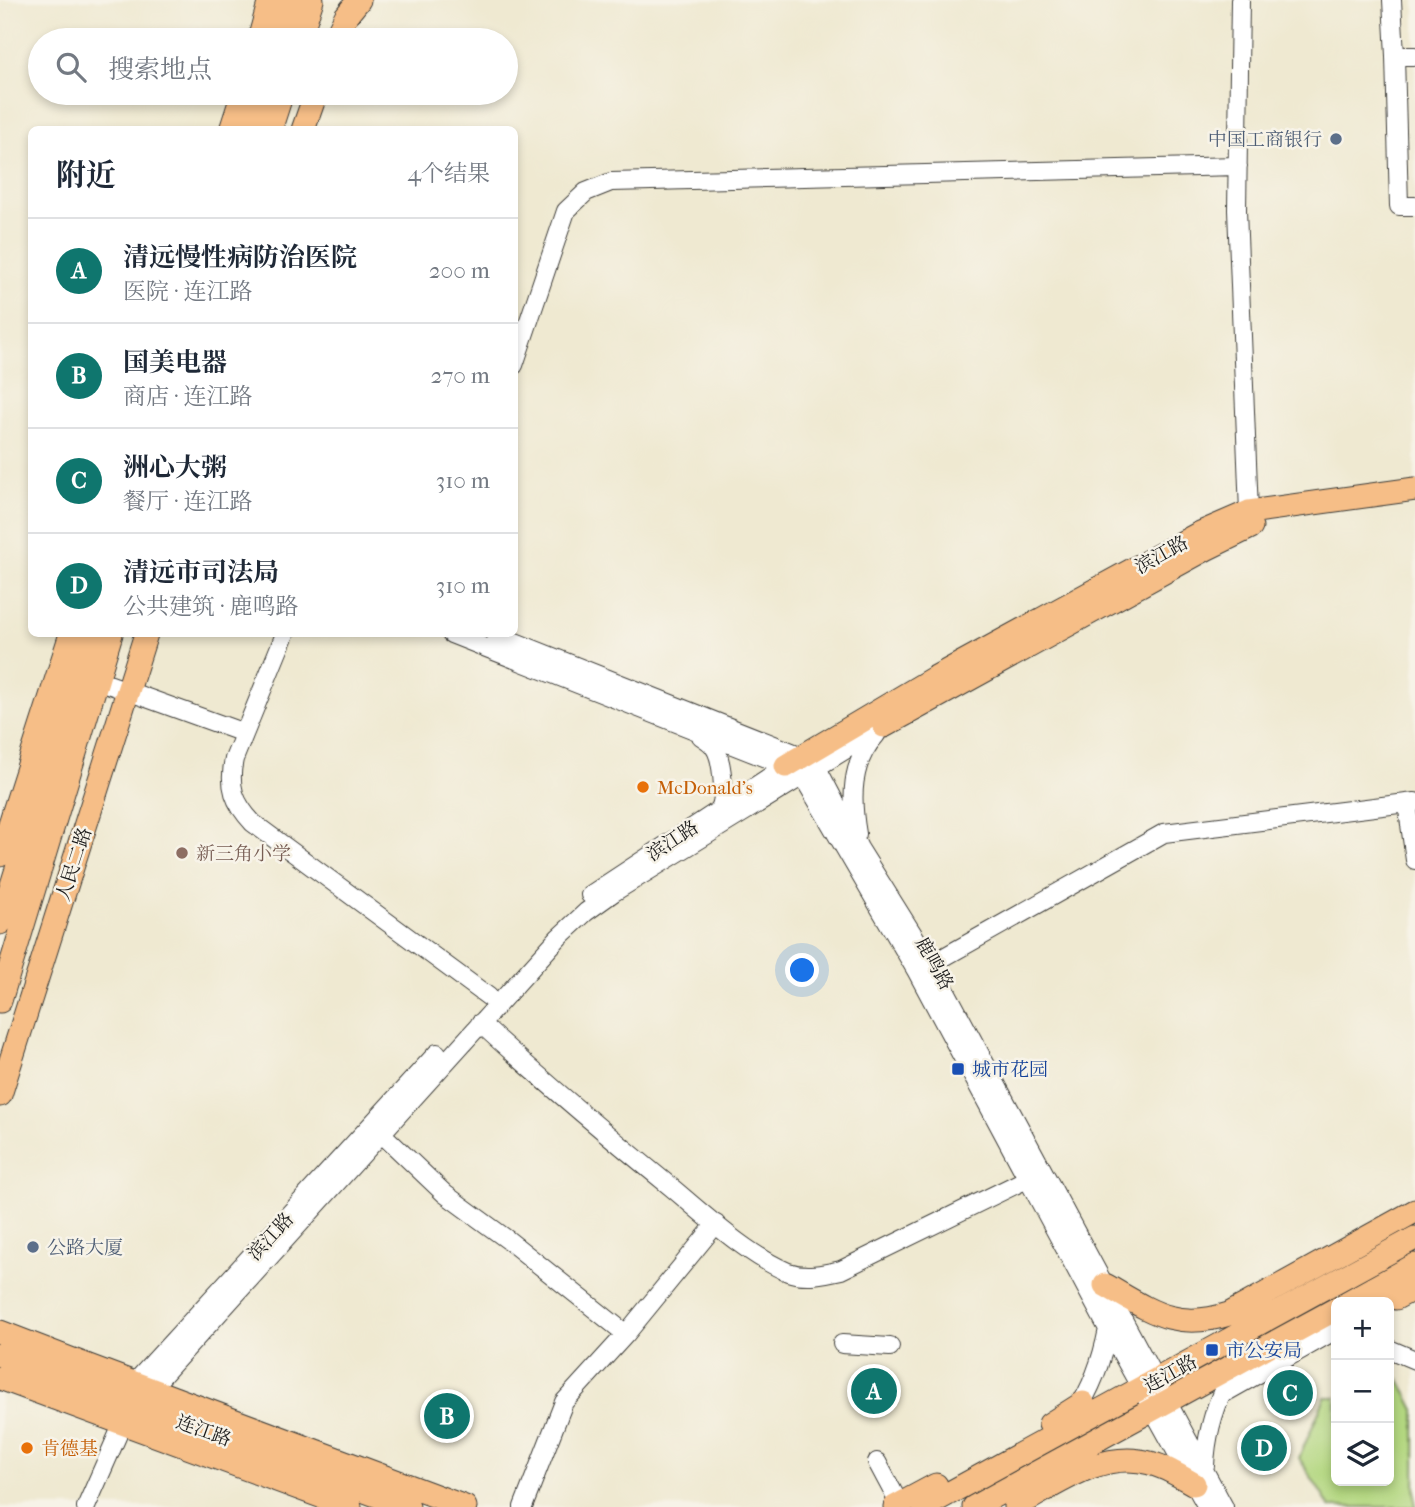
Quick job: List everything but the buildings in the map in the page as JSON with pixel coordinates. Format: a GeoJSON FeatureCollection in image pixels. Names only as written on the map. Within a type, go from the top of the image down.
{"type":"FeatureCollection","features":[{"type":"Feature","properties":{"kind":"main road"},"geometry":{"type":"LineString","coordinates":[[303,28],[312,0]]}},
{"type":"Feature","properties":{"kind":"main road"},"geometry":{"type":"LineString","coordinates":[[340,28],[359,0]]}},
{"type":"Feature","properties":{"kind":"main road"},"geometry":{"type":"LineString","coordinates":[[267,28],[283,4]]}},
{"type":"Feature","properties":{"kind":"main road"},"geometry":{"type":"LineString","coordinates":[[280,28],[283,4]]}},
{"type":"Feature","properties":{"kind":"main road"},"geometry":{"type":"LineString","coordinates":[[232,126],[239,105]]}},
{"type":"Feature","properties":{"kind":"main road"},"geometry":{"type":"LineString","coordinates":[[251,126],[257,105]]}},
{"type":"Feature","properties":{"kind":"main road"},"geometry":{"type":"LineString","coordinates":[[271,126],[278,105]]}},
{"type":"Feature","properties":{"kind":"main road"},"geometry":{"type":"LineString","coordinates":[[304,126],[312,105]]}},
{"type":"Feature","properties":{"kind":"main road","name":"滨江路"},"geometry":{"type":"LineString","coordinates":[[802,766],[934,678],[1198,534],[1249,512],[1415,489]]}},
{"type":"Feature","properties":{"kind":"main road","name":"滨江路"},"geometry":{"type":"LineString","coordinates":[[884,726],[1181,562],[1249,528],[1415,503]]}},
{"type":"Feature","properties":{"kind":"main road"},"geometry":{"type":"LineString","coordinates":[[0,855],[70,637]]}},
{"type":"Feature","properties":{"kind":"main road"},"geometry":{"type":"LineString","coordinates":[[0,923],[90,637]]}},
{"type":"Feature","properties":{"kind":"main road","name":"人民二路"},"geometry":{"type":"LineString","coordinates":[[0,1001],[110,637]]}},
{"type":"Feature","properties":{"kind":"main road","name":"人民二路"},"geometry":{"type":"LineString","coordinates":[[0,1095],[145,637]]}},
{"type":"Feature","properties":{"kind":"main road"},"geometry":{"type":"LineString","coordinates":[[1105,1285],[1173,1320],[1212,1320],[1229,1314],[1415,1211]]}},
{"type":"Feature","properties":{"kind":"main road","name":"连江路"},"geometry":{"type":"LineString","coordinates":[[924,1507],[1415,1238]]}},
{"type":"Feature","properties":{"kind":"main road"},"geometry":{"type":"LineString","coordinates":[[1333,1257],[1363,1267]]}},
{"type":"Feature","properties":{"kind":"main road"},"geometry":{"type":"LineString","coordinates":[[1360,1297],[1415,1265]]}},
{"type":"Feature","properties":{"kind":"main road"},"geometry":{"type":"LineString","coordinates":[[1394,1298],[1415,1288]]}},
{"type":"Feature","properties":{"kind":"main road","name":"连江路"},"geometry":{"type":"LineString","coordinates":[[974,1507],[1059,1473],[1161,1406],[1331,1312]]}},
{"type":"Feature","properties":{"kind":"main road"},"geometry":{"type":"LineString","coordinates":[[0,1332],[78,1362],[135,1394],[465,1507]]}},
{"type":"Feature","properties":{"kind":"main road","name":"连江路"},"geometry":{"type":"LineString","coordinates":[[0,1355],[90,1390],[135,1394],[408,1507]]}},
{"type":"Feature","properties":{"kind":"main road"},"geometry":{"type":"LineString","coordinates":[[78,1362],[90,1390]]}},
{"type":"Feature","properties":{"kind":"main road","name":"连江路"},"geometry":{"type":"LineString","coordinates":[[0,1378],[349,1507]]}},
{"type":"Feature","properties":{"kind":"main road"},"geometry":{"type":"LineString","coordinates":[[0,1387],[319,1507]]}},
{"type":"Feature","properties":{"kind":"main road"},"geometry":{"type":"LineString","coordinates":[[898,1506],[1053,1423],[1083,1403]]}},
{"type":"Feature","properties":{"kind":"main road"},"geometry":{"type":"LineString","coordinates":[[1015,1507],[1059,1473],[1117,1459],[1151,1463],[1199,1477]]}},
{"type":"Feature","properties":{"kind":"street"},"geometry":{"type":"LineString","coordinates":[[1240,0],[1237,210],[1249,512]]}},
{"type":"Feature","properties":{"kind":"street"},"geometry":{"type":"LineString","coordinates":[[1392,0],[1399,206],[1415,206]]}},
{"type":"Feature","properties":{"kind":"street"},"geometry":{"type":"LineString","coordinates":[[1395,56],[1415,56]]}},
{"type":"Feature","properties":{"kind":"street"},"geometry":{"type":"LineString","coordinates":[[518,353],[566,211],[586,192],[611,182],[1238,166]]}},
{"type":"Feature","properties":{"kind":"street"},"geometry":{"type":"LineString","coordinates":[[284,637],[233,759],[231,789],[244,813],[253,823],[489,997]]}},
{"type":"Feature","properties":{"kind":"street"},"geometry":{"type":"LineString","coordinates":[[459,637],[686,726],[802,766]]}},
{"type":"Feature","properties":{"kind":"street"},"geometry":{"type":"LineString","coordinates":[[502,637],[802,766]]}},
{"type":"Feature","properties":{"kind":"street"},"geometry":{"type":"LineString","coordinates":[[97,680],[244,733]]}},
{"type":"Feature","properties":{"kind":"street"},"geometry":{"type":"LineString","coordinates":[[686,726],[710,743],[717,752],[724,796],[720,808]]}},
{"type":"Feature","properties":{"kind":"street"},"geometry":{"type":"LineString","coordinates":[[859,848],[853,814],[855,779],[864,750],[884,726]]}},
{"type":"Feature","properties":{"kind":"street","name":"滨江路"},"geometry":{"type":"LineString","coordinates":[[135,1394],[551,928],[608,881],[720,808],[884,726]]}},
{"type":"Feature","properties":{"kind":"street","name":"滨江路"},"geometry":{"type":"LineString","coordinates":[[135,1394],[381,1133],[559,937],[586,912],[614,892],[802,766]]}},
{"type":"Feature","properties":{"kind":"street","name":"鹿鸣路"},"geometry":{"type":"LineString","coordinates":[[802,766],[859,848],[924,968],[1105,1285],[1149,1385],[1199,1477],[1224,1507]]}},
{"type":"Feature","properties":{"kind":"street","name":"鹿鸣路"},"geometry":{"type":"LineString","coordinates":[[802,766],[924,968],[1027,1179],[1108,1329],[1149,1385]]}},
{"type":"Feature","properties":{"kind":"street"},"geometry":{"type":"LineString","coordinates":[[924,968],[1164,833],[1411,802],[1415,860]]}},
{"type":"Feature","properties":{"kind":"street"},"geometry":{"type":"LineString","coordinates":[[480,1023],[600,1130],[716,1224],[754,1252],[790,1272],[820,1274],[854,1265],[1027,1179]]}},
{"type":"Feature","properties":{"kind":"street"},"geometry":{"type":"LineString","coordinates":[[381,1133],[445,1194],[508,1240],[626,1334]]}},
{"type":"Feature","properties":{"kind":"street"},"geometry":{"type":"LineString","coordinates":[[523,1507],[564,1402],[626,1334],[716,1224]]}},
{"type":"Feature","properties":{"kind":"street"},"geometry":{"type":"LineString","coordinates":[[1062,1433],[1083,1403],[1101,1362],[1108,1329]]}},
{"type":"Feature","properties":{"kind":"street"},"geometry":{"type":"LineString","coordinates":[[1221,1395],[1331,1333]]}},
{"type":"Feature","properties":{"kind":"street"},"geometry":{"type":"LineString","coordinates":[[842,1344],[890,1347]]}},
{"type":"Feature","properties":{"kind":"street"},"geometry":{"type":"LineString","coordinates":[[1394,1351],[1414,1361]]}},
{"type":"Feature","properties":{"kind":"street"},"geometry":{"type":"LineString","coordinates":[[1199,1477],[1205,1444],[1221,1395],[1235,1364]]}},
{"type":"Feature","properties":{"kind":"street"},"geometry":{"type":"LineString","coordinates":[[86,1507],[119,1432]]}},
{"type":"Feature","properties":{"kind":"street"},"geometry":{"type":"LineString","coordinates":[[877,1462],[898,1506]]}},
{"type":"Feature","properties":{"kind":"street","name":"鹿鸣路"},"geometry":{"type":"LineString","coordinates":[[1199,1477],[1207,1507]]}},
{"type":"Feature","properties":{"kind":"green space"},"geometry":{"type":"Polygon","coordinates":[[[1400,1380],[1415,1410],[1415,1507],[1330,1507],[1299,1458],[1325,1397],[1331,1397],[1331,1486],[1394,1486],[1394,1396],[1400,1380]]]}},
{"type":"Feature","properties":{"kind":"place","name":"中国工商银行"},"geometry":{"type":"Point","coordinates":[1336,139]}},
{"type":"Feature","properties":{"kind":"place","name":"McDonald's"},"geometry":{"type":"Point","coordinates":[643,787]}},
{"type":"Feature","properties":{"kind":"place","name":"新三角小学"},"geometry":{"type":"Point","coordinates":[182,853]}},
{"type":"Feature","properties":{"kind":"place","name":"城市花园"},"geometry":{"type":"Point","coordinates":[958,1069]}},
{"type":"Feature","properties":{"kind":"place","name":"公路大厦"},"geometry":{"type":"Point","coordinates":[33,1247]}},
{"type":"Feature","properties":{"kind":"place","name":"市公安局"},"geometry":{"type":"Point","coordinates":[1212,1350]}},
{"type":"Feature","properties":{"kind":"place","name":"清远慢性病防治医院"},"geometry":{"type":"Point","coordinates":[874,1391]}},
{"type":"Feature","properties":{"kind":"place","name":"洲心大粥"},"geometry":{"type":"Point","coordinates":[1290,1393]}},
{"type":"Feature","properties":{"kind":"place","name":"国美电器"},"geometry":{"type":"Point","coordinates":[447,1416]}},
{"type":"Feature","properties":{"kind":"place","name":"肯德基"},"geometry":{"type":"Point","coordinates":[27,1448]}},
{"type":"Feature","properties":{"kind":"place","name":"清远市司法局"},"geometry":{"type":"Point","coordinates":[1264,1448]}}]}
